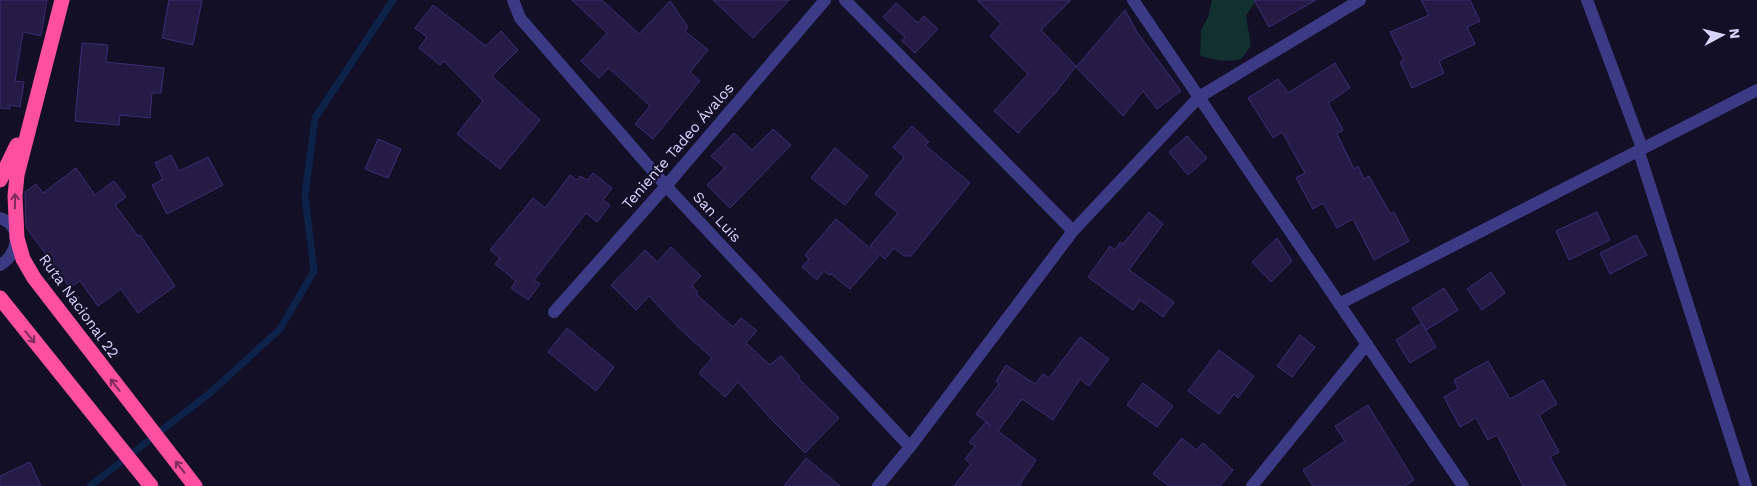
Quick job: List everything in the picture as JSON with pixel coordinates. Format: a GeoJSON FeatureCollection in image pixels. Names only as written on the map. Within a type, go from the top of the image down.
{"type":"FeatureCollection","features":[{"type":"Feature","properties":{"kind":"highway","name":"Ruta Nacional 22"},"geometry":{"type":"LineString","coordinates":[[62,0],[17,175],[15,196],[17,238],[23,258],[34,278],[195,486]]}},
{"type":"Feature","properties":{"kind":"highway","name":"Ruta Nacional 22"},"geometry":{"type":"LineString","coordinates":[[0,180],[30,119]]}},
{"type":"Feature","properties":{"kind":"highway"},"geometry":{"type":"LineString","coordinates":[[0,298],[151,486]]}},
{"type":"Feature","properties":{"kind":"street","name":"San Luis"},"geometry":{"type":"LineString","coordinates":[[513,0],[520,18],[666,186],[910,447]]}},
{"type":"Feature","properties":{"kind":"street","name":"Teniente Tadeo Ávalos"},"geometry":{"type":"LineString","coordinates":[[554,312],[666,186],[825,0]]}},
{"type":"Feature","properties":{"kind":"street"},"geometry":{"type":"LineString","coordinates":[[845,0],[1073,230]]}},
{"type":"Feature","properties":{"kind":"street"},"geometry":{"type":"LineString","coordinates":[[1133,0],[1463,486]]}},
{"type":"Feature","properties":{"kind":"street"},"geometry":{"type":"LineString","coordinates":[[878,486],[910,447],[1073,230],[1199,97],[1360,0]]}},
{"type":"Feature","properties":{"kind":"street"},"geometry":{"type":"LineString","coordinates":[[1587,0],[1642,148]]}},
{"type":"Feature","properties":{"kind":"street"},"geometry":{"type":"LineString","coordinates":[[1339,304],[1757,90]]}},
{"type":"Feature","properties":{"kind":"street"},"geometry":{"type":"LineString","coordinates":[[1642,148],[1638,152],[1746,486]]}},
{"type":"Feature","properties":{"kind":"street"},"geometry":{"type":"LineString","coordinates":[[0,218],[11,228],[17,238],[15,250],[8,261],[0,265]]}},
{"type":"Feature","properties":{"kind":"street"},"geometry":{"type":"LineString","coordinates":[[1252,486],[1367,344]]}},
{"type":"Feature","properties":{"kind":"green space"},"geometry":{"type":"Polygon","coordinates":[[[1212,0],[1256,0],[1246,16],[1251,46],[1241,59],[1232,61],[1220,60],[1200,55],[1201,30],[1208,17],[1212,0]]]}},
{"type":"Feature","properties":{"kind":"building"},"geometry":{"type":"Polygon","coordinates":[[[0,0],[47,0],[41,36],[23,32],[15,81],[24,82],[20,107],[10,105],[10,109],[0,108],[0,0]]]}},
{"type":"Feature","properties":{"kind":"building"},"geometry":{"type":"Polygon","coordinates":[[[169,0],[202,0],[193,45],[162,38],[169,0]]]}},
{"type":"Feature","properties":{"kind":"building"},"geometry":{"type":"Polygon","coordinates":[[[572,0],[602,0],[639,34],[670,1],[688,27],[685,31],[708,50],[690,72],[700,81],[653,139],[635,124],[650,106],[609,68],[599,78],[581,61],[607,33],[572,0]]]}},
{"type":"Feature","properties":{"kind":"building"},"geometry":{"type":"Polygon","coordinates":[[[713,0],[789,0],[753,38],[713,0]]]}},
{"type":"Feature","properties":{"kind":"building"},"geometry":{"type":"Polygon","coordinates":[[[977,0],[1071,0],[1041,30],[1076,66],[1057,91],[1018,133],[994,111],[1028,74],[990,36],[1001,24],[977,0]]]}},
{"type":"Feature","properties":{"kind":"building"},"geometry":{"type":"Polygon","coordinates":[[[1254,0],[1316,0],[1269,27],[1254,0]]]}},
{"type":"Feature","properties":{"kind":"building"},"geometry":{"type":"Polygon","coordinates":[[[1421,0],[1470,0],[1480,21],[1467,27],[1475,44],[1439,61],[1444,73],[1412,88],[1400,62],[1404,60],[1390,32],[1429,15],[1421,0]]]}},
{"type":"Feature","properties":{"kind":"building"},"geometry":{"type":"Polygon","coordinates":[[[896,3],[918,23],[924,16],[938,29],[915,53],[902,41],[905,37],[883,17],[896,3]]]}},
{"type":"Feature","properties":{"kind":"building"},"geometry":{"type":"Polygon","coordinates":[[[433,5],[486,46],[501,31],[518,50],[492,76],[540,120],[500,169],[457,134],[483,101],[444,61],[440,65],[419,48],[427,37],[415,28],[433,5]]]}},
{"type":"Feature","properties":{"kind":"building"},"geometry":{"type":"Polygon","coordinates":[[[1125,10],[1137,32],[1181,91],[1157,109],[1143,91],[1123,116],[1076,67],[1125,10]]]}},
{"type":"Feature","properties":{"kind":"building"},"geometry":{"type":"Polygon","coordinates":[[[82,43],[108,45],[106,62],[164,68],[161,93],[152,93],[150,118],[120,115],[119,125],[75,121],[82,43]]]}},
{"type":"Feature","properties":{"kind":"building"},"geometry":{"type":"Polygon","coordinates":[[[1335,63],[1350,88],[1328,103],[1343,130],[1337,134],[1354,169],[1358,166],[1364,179],[1369,176],[1390,213],[1394,212],[1409,241],[1374,260],[1353,219],[1337,228],[1323,203],[1313,209],[1296,178],[1305,173],[1282,132],[1273,138],[1248,98],[1278,79],[1288,93],[1335,63]]]}},
{"type":"Feature","properties":{"kind":"building"},"geometry":{"type":"Polygon","coordinates":[[[912,126],[929,142],[925,145],[970,183],[911,256],[904,256],[894,248],[885,259],[870,246],[898,213],[875,194],[904,157],[893,147],[912,126]]]}},
{"type":"Feature","properties":{"kind":"building"},"geometry":{"type":"Polygon","coordinates":[[[773,129],[791,145],[730,208],[707,185],[725,168],[711,156],[734,133],[752,150],[773,129]]]}},
{"type":"Feature","properties":{"kind":"building"},"geometry":{"type":"Polygon","coordinates":[[[1187,136],[1207,158],[1188,175],[1169,152],[1187,136]]]}},
{"type":"Feature","properties":{"kind":"building"},"geometry":{"type":"Polygon","coordinates":[[[378,139],[401,149],[388,178],[365,169],[378,139]]]}},
{"type":"Feature","properties":{"kind":"building"},"geometry":{"type":"Polygon","coordinates":[[[835,148],[868,176],[845,205],[811,178],[835,148]]]}},
{"type":"Feature","properties":{"kind":"building"},"geometry":{"type":"Polygon","coordinates":[[[171,155],[179,171],[208,157],[223,185],[167,214],[152,185],[163,179],[155,163],[171,155]]]}},
{"type":"Feature","properties":{"kind":"building"},"geometry":{"type":"Polygon","coordinates":[[[76,168],[95,195],[114,181],[126,197],[115,205],[138,236],[140,235],[175,286],[138,313],[121,289],[98,306],[80,281],[70,288],[26,227],[25,192],[36,184],[43,193],[76,168]]]}},
{"type":"Feature","properties":{"kind":"building"},"geometry":{"type":"Polygon","coordinates":[[[593,173],[612,188],[603,200],[610,205],[597,222],[586,213],[534,280],[540,284],[528,300],[511,288],[516,281],[495,264],[500,258],[490,250],[533,198],[545,208],[570,175],[577,180],[580,176],[587,180],[593,173]]]}},
{"type":"Feature","properties":{"kind":"building"},"geometry":{"type":"Polygon","coordinates":[[[1149,212],[1163,224],[1129,270],[1174,302],[1163,317],[1140,300],[1133,310],[1088,277],[1110,246],[1115,250],[1120,242],[1123,244],[1149,212]]]}},
{"type":"Feature","properties":{"kind":"building"},"geometry":{"type":"Polygon","coordinates":[[[1597,212],[1610,240],[1569,260],[1556,231],[1597,212]]]}},
{"type":"Feature","properties":{"kind":"building"},"geometry":{"type":"Polygon","coordinates":[[[836,219],[879,256],[850,289],[831,274],[829,275],[824,271],[817,280],[802,267],[809,259],[805,255],[836,219]]]}},
{"type":"Feature","properties":{"kind":"building"},"geometry":{"type":"Polygon","coordinates":[[[1636,235],[1647,255],[1610,274],[1600,253],[1636,235]]]}},
{"type":"Feature","properties":{"kind":"building"},"geometry":{"type":"Polygon","coordinates":[[[1277,238],[1292,261],[1271,282],[1252,262],[1277,238]]]}},
{"type":"Feature","properties":{"kind":"building"},"geometry":{"type":"Polygon","coordinates":[[[671,247],[701,276],[692,285],[698,292],[696,294],[733,327],[741,318],[757,331],[746,343],[770,365],[781,356],[800,377],[798,378],[839,418],[805,453],[738,382],[725,397],[699,373],[712,358],[678,327],[649,296],[636,310],[611,285],[645,250],[657,262],[671,247]]]}},
{"type":"Feature","properties":{"kind":"building"},"geometry":{"type":"Polygon","coordinates":[[[1491,272],[1505,293],[1482,310],[1467,289],[1491,272]]]}},
{"type":"Feature","properties":{"kind":"building"},"geometry":{"type":"Polygon","coordinates":[[[1444,288],[1458,310],[1426,330],[1412,308],[1444,288]]]}},
{"type":"Feature","properties":{"kind":"building"},"geometry":{"type":"Polygon","coordinates":[[[1422,323],[1436,347],[1410,363],[1396,340],[1422,323]]]}},
{"type":"Feature","properties":{"kind":"building"},"geometry":{"type":"Polygon","coordinates":[[[567,328],[614,367],[596,391],[548,352],[567,328]]]}},
{"type":"Feature","properties":{"kind":"building"},"geometry":{"type":"Polygon","coordinates":[[[1300,335],[1315,347],[1292,377],[1277,366],[1300,335]]]}},
{"type":"Feature","properties":{"kind":"building"},"geometry":{"type":"Polygon","coordinates":[[[1080,337],[1109,359],[1089,386],[1080,379],[1053,420],[1022,399],[998,431],[1036,460],[1019,486],[954,486],[971,464],[965,459],[975,446],[969,442],[986,422],[976,414],[999,384],[996,381],[1006,365],[1035,384],[1043,374],[1049,378],[1080,337]]]}},
{"type":"Feature","properties":{"kind":"building"},"geometry":{"type":"Polygon","coordinates":[[[1219,350],[1254,376],[1238,398],[1234,394],[1219,414],[1188,391],[1219,350]]]}},
{"type":"Feature","properties":{"kind":"building"},"geometry":{"type":"Polygon","coordinates":[[[1488,361],[1510,399],[1543,380],[1557,404],[1539,415],[1559,452],[1550,457],[1566,486],[1523,486],[1497,435],[1488,440],[1476,418],[1460,427],[1444,397],[1458,389],[1454,380],[1488,361]]]}},
{"type":"Feature","properties":{"kind":"building"},"geometry":{"type":"Polygon","coordinates":[[[1143,383],[1173,406],[1157,427],[1127,405],[1143,383]]]}},
{"type":"Feature","properties":{"kind":"building"},"geometry":{"type":"Polygon","coordinates":[[[1368,405],[1414,480],[1404,486],[1313,486],[1303,470],[1345,441],[1335,426],[1368,405]]]}},
{"type":"Feature","properties":{"kind":"building"},"geometry":{"type":"Polygon","coordinates":[[[1182,438],[1196,450],[1203,443],[1233,470],[1220,486],[1169,486],[1153,474],[1182,438]]]}},
{"type":"Feature","properties":{"kind":"building"},"geometry":{"type":"Polygon","coordinates":[[[806,458],[840,486],[784,486],[806,458]]]}},
{"type":"Feature","properties":{"kind":"building"},"geometry":{"type":"Polygon","coordinates":[[[30,462],[41,486],[0,486],[0,476],[30,462]]]}},
{"type":"Feature","properties":{"kind":"waterway"},"geometry":{"type":"LineString","coordinates":[[90,486],[210,393],[280,329],[314,271],[305,196],[315,118],[393,0]]}}]}
